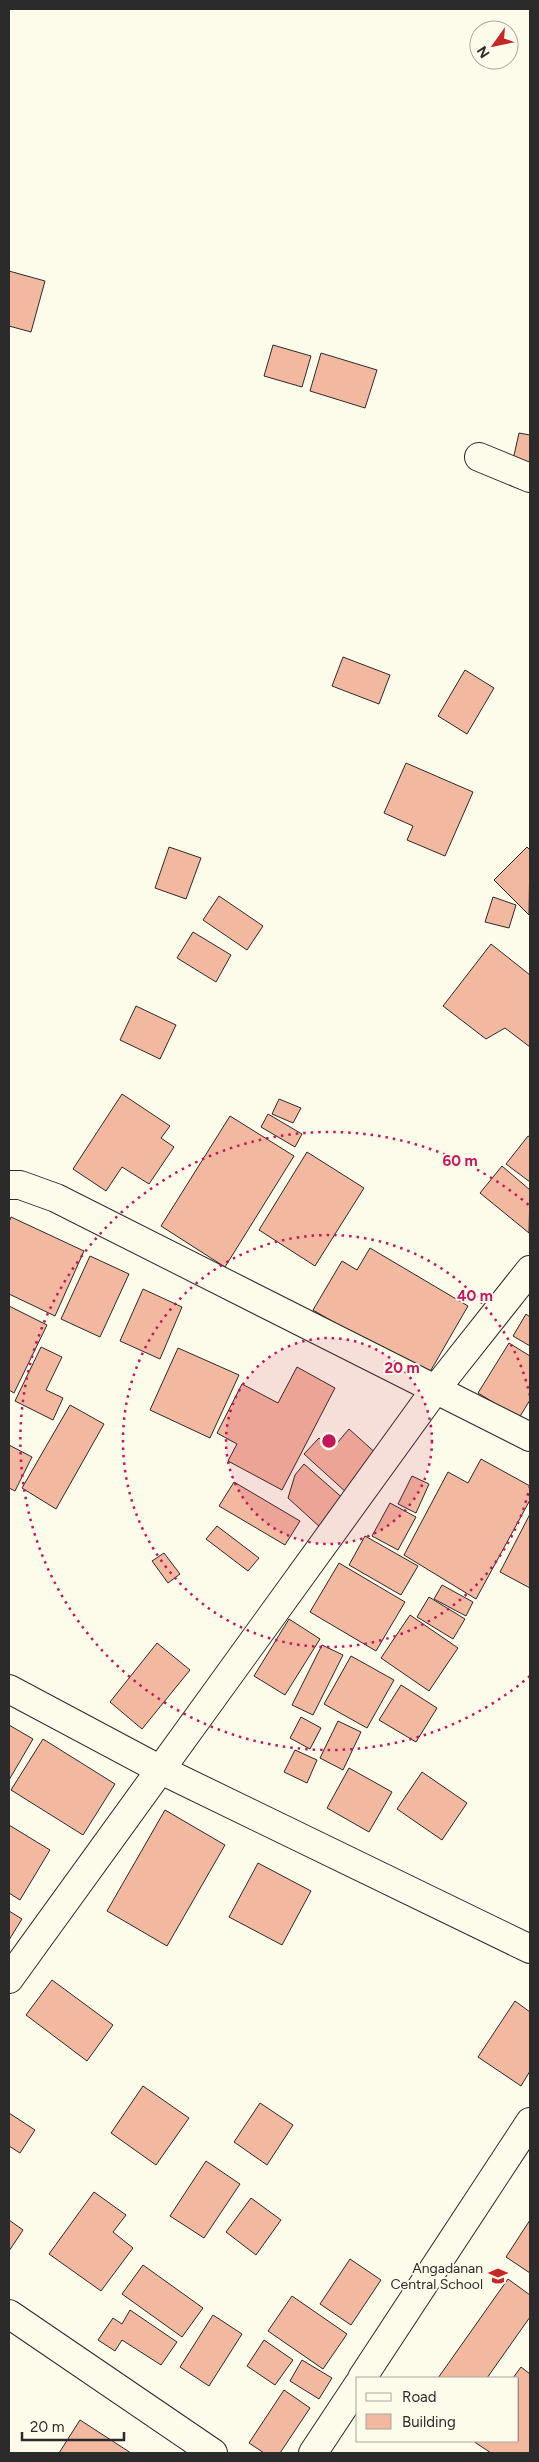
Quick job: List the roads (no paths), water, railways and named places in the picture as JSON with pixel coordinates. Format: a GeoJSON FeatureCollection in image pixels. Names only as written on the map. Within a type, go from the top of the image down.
{"type":"FeatureCollection","features":[{"type":"Feature","properties":{"kind":"street"},"geometry":{"type":"LineString","coordinates":[[479,457],[530,478]]}},
{"type":"Feature","properties":{"kind":"street"},"geometry":{"type":"LineString","coordinates":[[9,1186],[20,1185],[56,1198],[530,1437]]}},
{"type":"Feature","properties":{"kind":"street"},"geometry":{"type":"LineString","coordinates":[[9,1979],[435,1390],[530,1270]]}},
{"type":"Feature","properties":{"kind":"street"},"geometry":{"type":"LineString","coordinates":[[9,1689],[161,1770],[530,1949]]}},
{"type":"Feature","properties":{"kind":"street"},"geometry":{"type":"LineString","coordinates":[[363,2377],[530,2122]]}},
{"type":"Feature","properties":{"kind":"street"},"geometry":{"type":"LineString","coordinates":[[9,2314],[213,2453]]}},
{"type":"Feature","properties":{"kind":"street"},"geometry":{"type":"LineString","coordinates":[[312,2453],[356,2387]]}},
{"type":"Feature","properties":{"kind":"place","name":"Angadanan Central School"},"geometry":{"type":"Point","coordinates":[498,2276]}}]}
